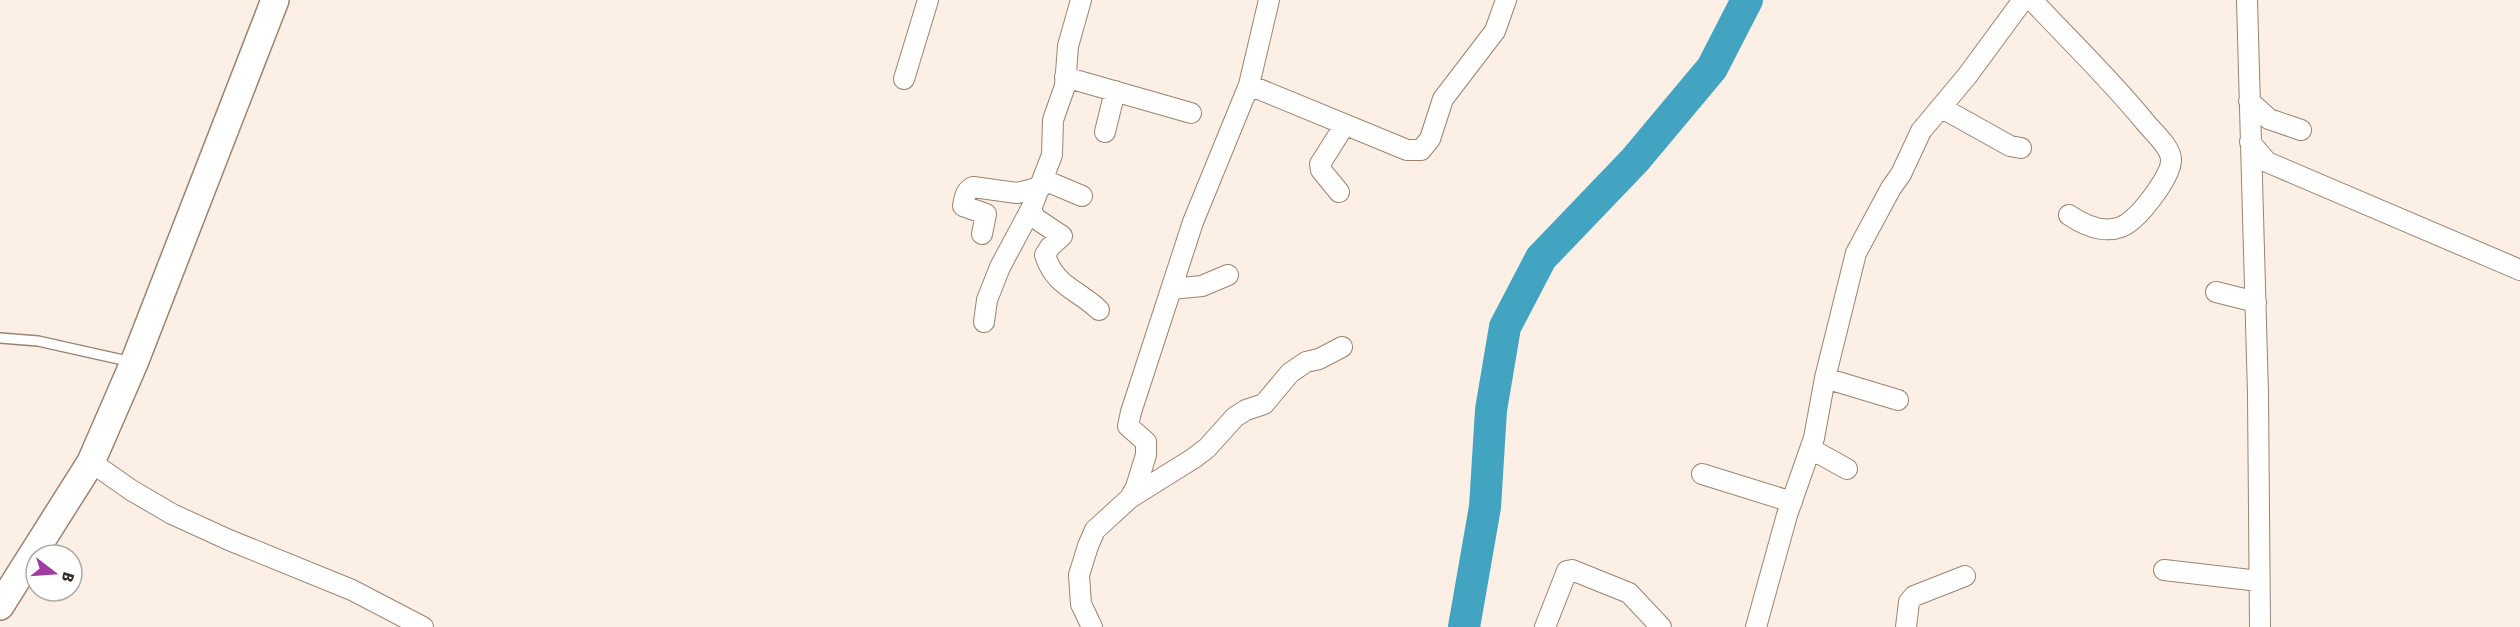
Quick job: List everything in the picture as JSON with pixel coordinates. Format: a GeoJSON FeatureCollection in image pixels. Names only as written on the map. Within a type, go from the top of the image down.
{"type":"FeatureCollection","features":[{"type":"Feature","properties":{"kind":"street"},"geometry":{"type":"LineString","coordinates":[[0,606],[91,462],[134,363],[275,0]]}},
{"type":"Feature","properties":{"kind":"street"},"geometry":{"type":"LineString","coordinates":[[904,79],[928,0]]}},
{"type":"Feature","properties":{"kind":"street"},"geometry":{"type":"LineString","coordinates":[[984,322],[987,300],[1000,267],[1031,209],[1042,184],[1053,148],[1053,120],[1065,86],[1068,46],[1081,0]]}},
{"type":"Feature","properties":{"kind":"street"},"geometry":{"type":"LineString","coordinates":[[1130,498],[1146,455],[1146,442],[1128,426],[1131,412],[1193,222],[1249,85],[1269,0]]}},
{"type":"Feature","properties":{"kind":"street"},"geometry":{"type":"LineString","coordinates":[[1249,85],[1407,150],[1421,150],[1430,139],[1443,99],[1495,31],[1506,0]]}},
{"type":"Feature","properties":{"kind":"street"},"geometry":{"type":"LineString","coordinates":[[1756,627],[1760,606],[1792,502],[1811,449],[1825,378],[1856,253],[1921,131],[1942,108],[2023,0]]}},
{"type":"Feature","properties":{"kind":"street"},"geometry":{"type":"LineString","coordinates":[[2032,0],[2120,90],[2165,146],[2171,158],[2168,173],[2139,215],[2127,225],[2111,231],[2069,215]]}},
{"type":"Feature","properties":{"kind":"street"},"geometry":{"type":"LineString","coordinates":[[2247,0],[2256,302],[2260,627]]}},
{"type":"Feature","properties":{"kind":"street"},"geometry":{"type":"LineString","coordinates":[[1065,77],[1191,113]]}},
{"type":"Feature","properties":{"kind":"street"},"geometry":{"type":"LineString","coordinates":[[1106,132],[1114,91]]}},
{"type":"Feature","properties":{"kind":"street"},"geometry":{"type":"LineString","coordinates":[[2249,101],[2269,119],[2301,130]]}},
{"type":"Feature","properties":{"kind":"street"},"geometry":{"type":"LineString","coordinates":[[1942,108],[2010,146],[2021,148]]}},
{"type":"Feature","properties":{"kind":"street"},"geometry":{"type":"LineString","coordinates":[[1339,192],[1321,170],[1320,164],[1344,126]]}},
{"type":"Feature","properties":{"kind":"street"},"geometry":{"type":"LineString","coordinates":[[2250,142],[2267,162],[2520,270]]}},
{"type":"Feature","properties":{"kind":"street"},"geometry":{"type":"LineString","coordinates":[[982,234],[986,214],[963,206],[965,194],[973,187],[1017,193],[1042,184],[1082,196]]}},
{"type":"Feature","properties":{"kind":"street"},"geometry":{"type":"LineString","coordinates":[[1031,209],[1035,218],[1062,236],[1045,255],[1056,275],[1068,289],[1088,299],[1099,310]]}},
{"type":"Feature","properties":{"kind":"street"},"geometry":{"type":"LineString","coordinates":[[1171,290],[1202,286],[1228,274]]}},
{"type":"Feature","properties":{"kind":"street"},"geometry":{"type":"LineString","coordinates":[[2216,292],[2256,302]]}},
{"type":"Feature","properties":{"kind":"street"},"geometry":{"type":"LineString","coordinates":[[1092,627],[1081,604],[1080,575],[1095,530],[1130,498],[1207,448],[1235,417],[1246,410],[1264,405],[1290,373],[1306,362],[1318,360],[1342,347]]}},
{"type":"Feature","properties":{"kind":"street"},"geometry":{"type":"LineString","coordinates":[[1825,378],[1898,400]]}},
{"type":"Feature","properties":{"kind":"street"},"geometry":{"type":"LineString","coordinates":[[1811,449],[1847,469]]}},
{"type":"Feature","properties":{"kind":"street"},"geometry":{"type":"LineString","coordinates":[[91,462],[131,490],[172,514],[352,590],[423,627]]}},
{"type":"Feature","properties":{"kind":"street"},"geometry":{"type":"LineString","coordinates":[[1702,474],[1792,502]]}},
{"type":"Feature","properties":{"kind":"street"},"geometry":{"type":"LineString","coordinates":[[1545,627],[1567,572],[1572,570],[1629,593],[1661,627]]}},
{"type":"Feature","properties":{"kind":"street"},"geometry":{"type":"LineString","coordinates":[[2164,570],[2259,581]]}},
{"type":"Feature","properties":{"kind":"street"},"geometry":{"type":"LineString","coordinates":[[1906,627],[1909,602],[1914,596],[1965,576]]}},
{"type":"Feature","properties":{"kind":"lane"},"geometry":{"type":"LineString","coordinates":[[0,338],[38,341],[134,363]]}},
{"type":"Feature","properties":{"kind":"waterway"},"geometry":{"type":"LineString","coordinates":[[1464,627],[1485,507],[1491,410],[1505,327],[1541,258],[1635,160],[1712,68],[1747,0]]}}]}
